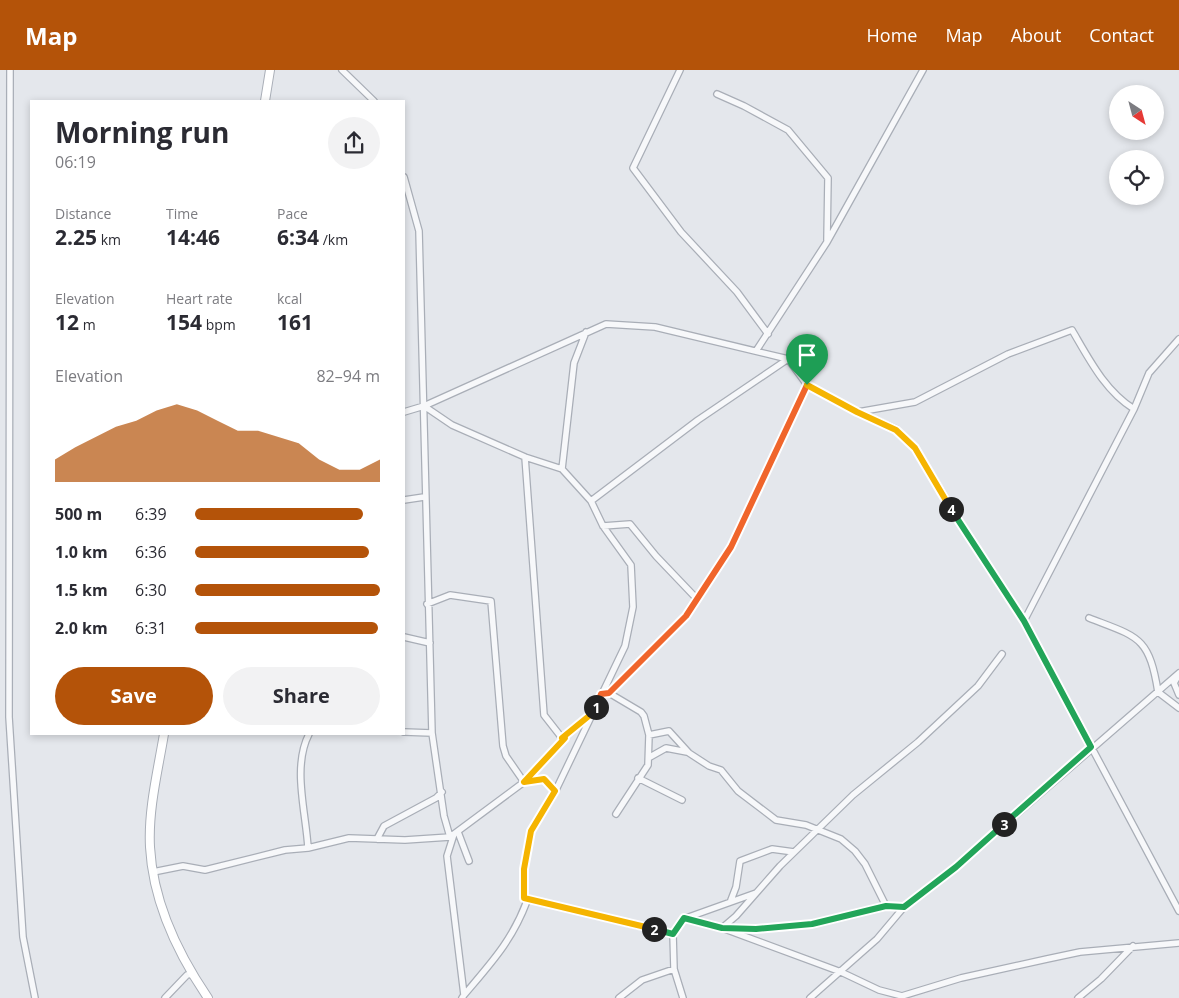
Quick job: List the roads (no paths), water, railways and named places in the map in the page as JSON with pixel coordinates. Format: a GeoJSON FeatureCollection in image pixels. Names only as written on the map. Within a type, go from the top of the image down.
{"type":"FeatureCollection","features":[{"type":"Feature","properties":{"kind":"street"},"geometry":{"type":"LineString","coordinates":[[10,70],[9,717],[23,937],[35,998]]}},
{"type":"Feature","properties":{"kind":"street"},"geometry":{"type":"LineString","coordinates":[[265,100],[270,70]]}},
{"type":"Feature","properties":{"kind":"street"},"geometry":{"type":"LineString","coordinates":[[342,70],[373,100]]}},
{"type":"Feature","properties":{"kind":"street"},"geometry":{"type":"LineString","coordinates":[[680,70],[633,168],[681,232],[737,292],[768,334]]}},
{"type":"Feature","properties":{"kind":"street"},"geometry":{"type":"LineString","coordinates":[[756,352],[800,280],[827,242],[923,70]]}},
{"type":"Feature","properties":{"kind":"street"},"geometry":{"type":"LineString","coordinates":[[717,94],[744,106],[788,130],[828,178],[827,242]]}},
{"type":"Feature","properties":{"kind":"street"},"geometry":{"type":"LineString","coordinates":[[405,181],[419,231],[424,406],[424,497],[432,733],[444,816],[469,861]]}},
{"type":"Feature","properties":{"kind":"street"},"geometry":{"type":"LineString","coordinates":[[405,412],[424,406],[606,324],[655,327],[788,359],[807,385],[857,412],[896,430],[915,448],[981,556],[1024,621],[1179,911]]}},
{"type":"Feature","properties":{"kind":"street"},"geometry":{"type":"LineString","coordinates":[[857,412],[915,402],[1008,354],[1072,330],[1092,364],[1118,399],[1134,409]]}},
{"type":"Feature","properties":{"kind":"street"},"geometry":{"type":"LineString","coordinates":[[562,469],[574,363],[586,332]]}},
{"type":"Feature","properties":{"kind":"street"},"geometry":{"type":"LineString","coordinates":[[1024,621],[1134,409],[1149,373],[1179,339]]}},
{"type":"Feature","properties":{"kind":"street"},"geometry":{"type":"LineString","coordinates":[[591,501],[698,420],[788,359]]}},
{"type":"Feature","properties":{"kind":"street"},"geometry":{"type":"LineString","coordinates":[[609,693],[686,616],[731,547],[807,385]]}},
{"type":"Feature","properties":{"kind":"street"},"geometry":{"type":"LineString","coordinates":[[424,406],[452,425],[525,457],[562,469],[591,501],[603,526],[631,565],[633,607],[625,646],[555,791],[531,831],[524,869],[524,898],[527,901],[512,937],[463,996]]}},
{"type":"Feature","properties":{"kind":"street"},"geometry":{"type":"LineString","coordinates":[[153,872],[183,866],[205,870],[285,850],[308,848],[349,838],[377,839],[454,834],[524,782],[565,738],[562,738],[544,715],[525,457]]}},
{"type":"Feature","properties":{"kind":"street"},"geometry":{"type":"LineString","coordinates":[[405,500],[424,497]]}},
{"type":"Feature","properties":{"kind":"street"},"geometry":{"type":"LineString","coordinates":[[603,526],[630,524],[656,556],[697,599]]}},
{"type":"Feature","properties":{"kind":"street"},"geometry":{"type":"LineString","coordinates":[[427,604],[450,595],[491,601],[503,746],[506,756],[524,782]]}},
{"type":"Feature","properties":{"kind":"street"},"geometry":{"type":"LineString","coordinates":[[1089,618],[1135,636],[1147,650],[1155,672],[1158,692],[1179,708]]}},
{"type":"Feature","properties":{"kind":"street"},"geometry":{"type":"LineString","coordinates":[[405,637],[430,643]]}},
{"type":"Feature","properties":{"kind":"street"},"geometry":{"type":"LineString","coordinates":[[722,928],[736,916],[794,852],[853,795],[918,742],[978,686],[1002,654]]}},
{"type":"Feature","properties":{"kind":"street"},"geometry":{"type":"LineString","coordinates":[[810,998],[877,939],[904,907],[956,867],[1091,747],[1179,673]]}},
{"type":"Feature","properties":{"kind":"street"},"geometry":{"type":"LineString","coordinates":[[1179,673],[1174,683],[1179,695]]}},
{"type":"Feature","properties":{"kind":"street"},"geometry":{"type":"LineString","coordinates":[[601,694],[609,693],[641,712],[644,716],[649,735],[650,757],[648,764],[616,814]]}},
{"type":"Feature","properties":{"kind":"street"},"geometry":{"type":"LineString","coordinates":[[562,738],[595,711]]}},
{"type":"Feature","properties":{"kind":"street"},"geometry":{"type":"LineString","coordinates":[[649,735],[669,731],[689,753],[709,766],[721,770],[738,791],[776,820],[806,826],[841,839],[855,851],[865,864],[886,906]]}},
{"type":"Feature","properties":{"kind":"street"},"geometry":{"type":"LineString","coordinates":[[405,732],[432,733]]}},
{"type":"Feature","properties":{"kind":"street"},"geometry":{"type":"LineString","coordinates":[[164,735],[152,812],[150,845],[153,872],[160,899],[175,941],[192,974],[208,998]]}},
{"type":"Feature","properties":{"kind":"street"},"geometry":{"type":"LineString","coordinates":[[308,735],[301,760],[308,848]]}},
{"type":"Feature","properties":{"kind":"street"},"geometry":{"type":"LineString","coordinates":[[650,757],[666,748],[689,753]]}},
{"type":"Feature","properties":{"kind":"street"},"geometry":{"type":"LineString","coordinates":[[638,778],[682,800]]}},
{"type":"Feature","properties":{"kind":"street"},"geometry":{"type":"LineString","coordinates":[[524,782],[544,779],[555,791]]}},
{"type":"Feature","properties":{"kind":"street"},"geometry":{"type":"LineString","coordinates":[[377,839],[384,826],[436,798],[442,792]]}},
{"type":"Feature","properties":{"kind":"street"},"geometry":{"type":"LineString","coordinates":[[454,834],[448,856],[463,996]]}},
{"type":"Feature","properties":{"kind":"street"},"geometry":{"type":"LineString","coordinates":[[731,900],[736,887],[740,861],[772,849],[794,852]]}},
{"type":"Feature","properties":{"kind":"street"},"geometry":{"type":"LineString","coordinates":[[683,998],[674,969],[673,934],[684,918],[709,911],[731,900],[756,893]]}},
{"type":"Feature","properties":{"kind":"street"},"geometry":{"type":"LineString","coordinates":[[524,898],[673,934]]}},
{"type":"Feature","properties":{"kind":"street"},"geometry":{"type":"LineString","coordinates":[[722,928],[756,929],[812,924],[886,906],[904,907]]}},
{"type":"Feature","properties":{"kind":"street"},"geometry":{"type":"LineString","coordinates":[[684,918],[722,928],[841,972],[879,990],[902,996]]}},
{"type":"Feature","properties":{"kind":"street"},"geometry":{"type":"LineString","coordinates":[[891,998],[961,978],[1047,958],[1133,946],[1179,943]]}},
{"type":"Feature","properties":{"kind":"street"},"geometry":{"type":"LineString","coordinates":[[1078,998],[1101,979],[1133,946]]}},
{"type":"Feature","properties":{"kind":"street"},"geometry":{"type":"LineString","coordinates":[[619,998],[642,980],[674,969]]}},
{"type":"Feature","properties":{"kind":"street"},"geometry":{"type":"LineString","coordinates":[[165,998],[187,975],[192,974]]}}]}
